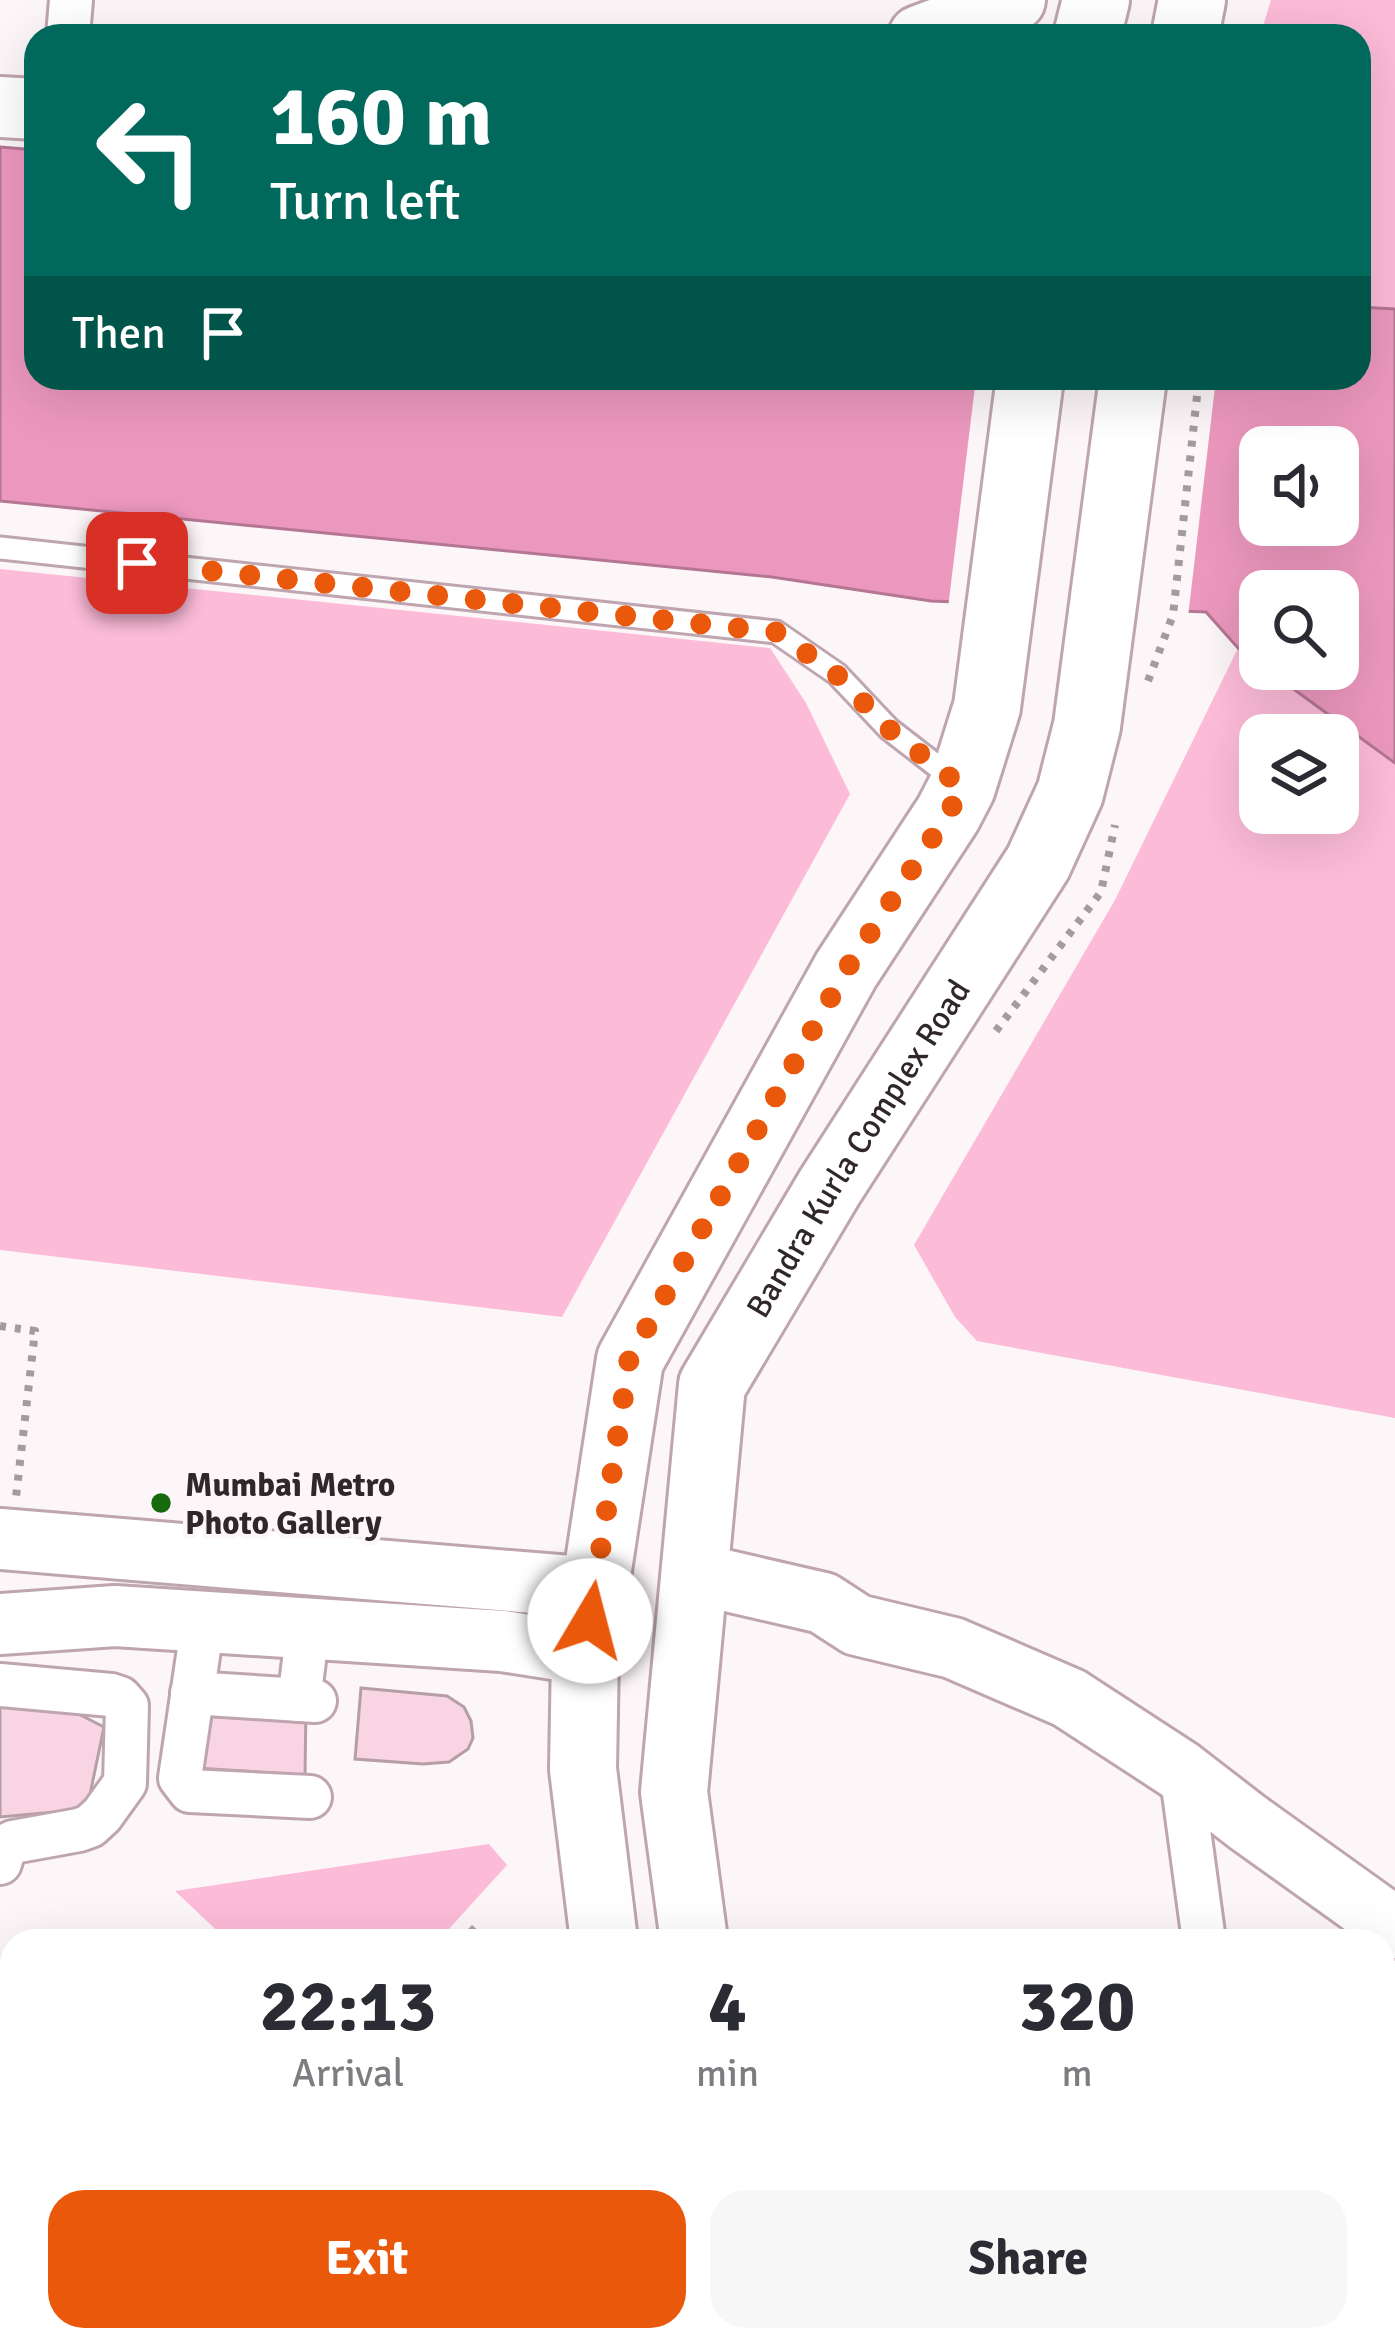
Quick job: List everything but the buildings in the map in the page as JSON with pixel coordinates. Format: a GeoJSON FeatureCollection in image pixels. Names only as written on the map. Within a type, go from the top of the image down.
{"type":"FeatureCollection","features":[{"type":"Feature","properties":{"kind":"main road"},"geometry":{"type":"LineString","coordinates":[[603,1929],[583,1769],[585,1654],[629,1360],[846,970],[962,787],[987,706],[1028,390]]}},
{"type":"Feature","properties":{"kind":"main road","name":"Bandra Kurla Complex Road"},"geometry":{"type":"LineString","coordinates":[[692,1929],[674,1792],[712,1385],[829,1188],[1038,863],[1070,793],[1087,726],[1131,390]]}},
{"type":"Feature","properties":{"kind":"street"},"geometry":{"type":"LineString","coordinates":[[951,24],[1015,0]]}},
{"type":"Feature","properties":{"kind":"street"},"geometry":{"type":"LineString","coordinates":[[1057,24],[1092,17]]}},
{"type":"Feature","properties":{"kind":"street"},"geometry":{"type":"LineString","coordinates":[[5,1539],[595,1588]]}},
{"type":"Feature","properties":{"kind":"street"},"geometry":{"type":"LineString","coordinates":[[691,1597],[823,1603],[857,1625],[953,1648],[1069,1698],[1181,1771],[1395,1928]]}},
{"type":"Feature","properties":{"kind":"street"},"geometry":{"type":"LineString","coordinates":[[0,1624],[116,1616],[502,1641],[585,1654]]}},
{"type":"Feature","properties":{"kind":"street"},"geometry":{"type":"LineString","coordinates":[[203,1622],[180,1778],[183,1785],[190,1791],[310,1797]]}},
{"type":"Feature","properties":{"kind":"street"},"geometry":{"type":"LineString","coordinates":[[192,1693],[307,1701],[308,1628]]}},
{"type":"Feature","properties":{"kind":"street"},"geometry":{"type":"LineString","coordinates":[[0,1685],[111,1695],[127,1706],[124,1783],[102,1815],[79,1830],[5,1846],[0,1863]]}},
{"type":"Feature","properties":{"kind":"street"},"geometry":{"type":"LineString","coordinates":[[1181,1771],[1202,1929]]}},
{"type":"Feature","properties":{"kind":"lane"},"geometry":{"type":"LineString","coordinates":[[0,548],[776,632],[836,674],[889,729],[962,787]]}},
{"type":"Feature","properties":{"kind":"path"},"geometry":{"type":"LineString","coordinates":[[1173,615],[1198,390]]}},
{"type":"Feature","properties":{"kind":"path"},"geometry":{"type":"LineString","coordinates":[[0,1326],[34,1330],[5,1539]]}},
{"type":"Feature","properties":{"kind":"shaded area"},"geometry":{"type":"Polygon","coordinates":[[[1271,0],[1395,0],[1395,309],[1371,308],[1371,24],[1264,24],[1271,0]]]}},
{"type":"Feature","properties":{"kind":"shaded area"},"geometry":{"type":"Polygon","coordinates":[[[0,147],[24,149],[24,390],[1371,390],[1371,308],[1395,309],[1395,763],[1359,737],[1359,714],[1328,714],[1295,690],[1359,690],[1359,570],[1239,570],[1239,649],[1206,612],[931,601],[772,577],[0,501],[0,147]]]}},
{"type":"Feature","properties":{"kind":"shaded area"},"geometry":{"type":"Polygon","coordinates":[[[0,569],[770,648],[806,703],[850,794],[562,1317],[0,1250],[0,569]]]}},
{"type":"Feature","properties":{"kind":"shaded area"},"geometry":{"type":"Polygon","coordinates":[[[1238,648],[1239,690],[1295,690],[1328,714],[1239,714],[1239,834],[1359,834],[1359,737],[1395,763],[1395,1418],[977,1341],[955,1317],[914,1245],[1115,900],[1238,648]]]}},
{"type":"Feature","properties":{"kind":"shaded area"},"geometry":{"type":"Polygon","coordinates":[[[489,1844],[507,1865],[449,1929],[215,1929],[175,1891],[489,1844]]]}},
{"type":"Feature","properties":{"kind":"pier"},"geometry":{"type":"Polygon","coordinates":[[[975,390],[1215,390],[1188,617],[948,608],[975,390]]]}},
{"type":"Feature","properties":{"kind":"place","name":"Mumbai Metro Photo Gallery"},"geometry":{"type":"Point","coordinates":[161,1503]}},
{"type":"Feature","properties":{"kind":"route"},"geometry":{"type":"LineString","coordinates":[[137,563],[776,632],[836,674],[889,729],[962,787],[846,970],[629,1360],[590,1621]]}}]}
